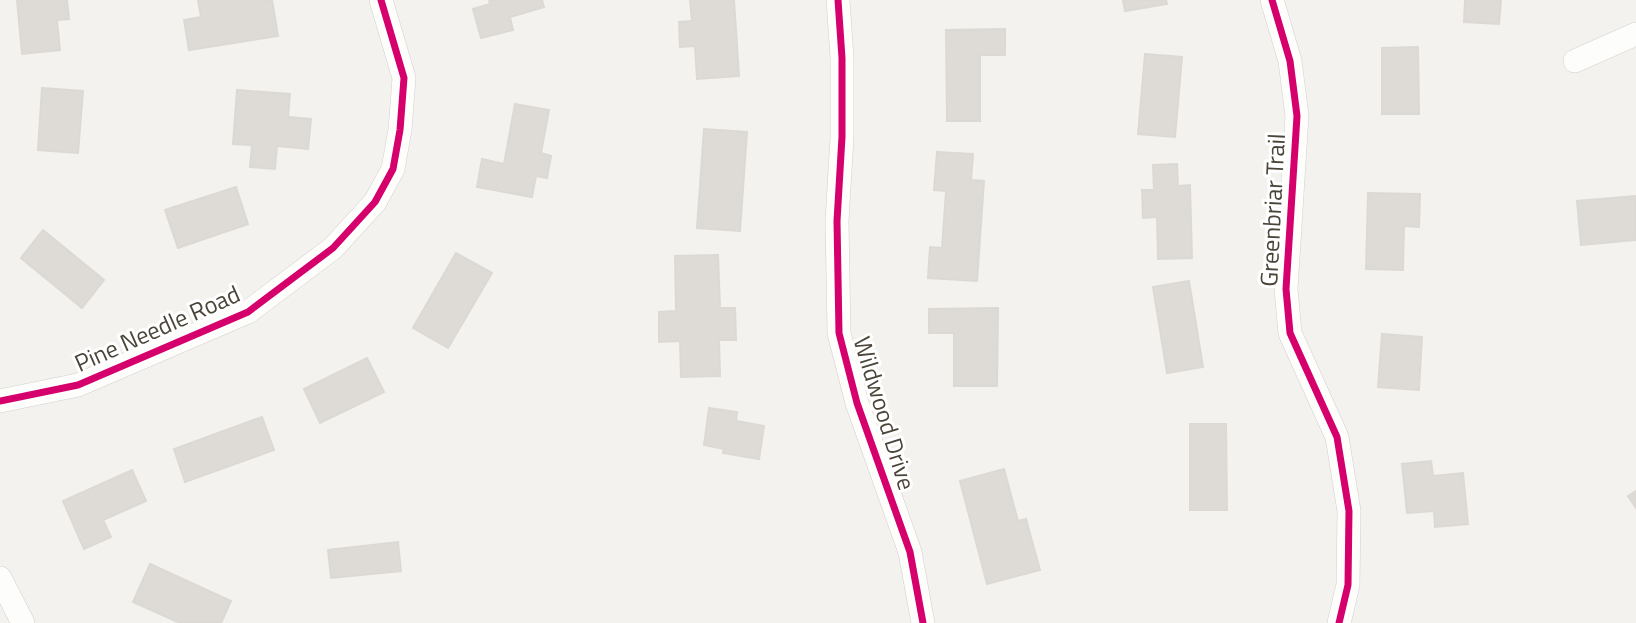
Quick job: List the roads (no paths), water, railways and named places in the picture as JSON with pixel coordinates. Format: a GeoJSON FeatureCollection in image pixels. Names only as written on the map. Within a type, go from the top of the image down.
{"type":"FeatureCollection","features":[{"type":"Feature","properties":{"kind":"street","name":"Pine Needle Road"},"geometry":{"type":"LineString","coordinates":[[0,401],[78,385],[248,312],[333,248],[375,202],[393,169],[400,131],[404,79],[381,0]]}},
{"type":"Feature","properties":{"kind":"street","name":"Wildwood Drive"},"geometry":{"type":"LineString","coordinates":[[838,0],[842,58],[842,137],[837,221],[839,333],[858,403],[910,552],[923,623]]}},
{"type":"Feature","properties":{"kind":"street","name":"Greenbriar Trail"},"geometry":{"type":"LineString","coordinates":[[1272,0],[1290,61],[1297,116],[1286,289],[1290,334],[1337,437],[1349,512],[1348,586],[1339,623]]}},
{"type":"Feature","properties":{"kind":"street"},"geometry":{"type":"LineString","coordinates":[[1575,61],[1636,34]]}},
{"type":"Feature","properties":{"kind":"street"},"geometry":{"type":"LineString","coordinates":[[0,578],[23,623]]}}]}
